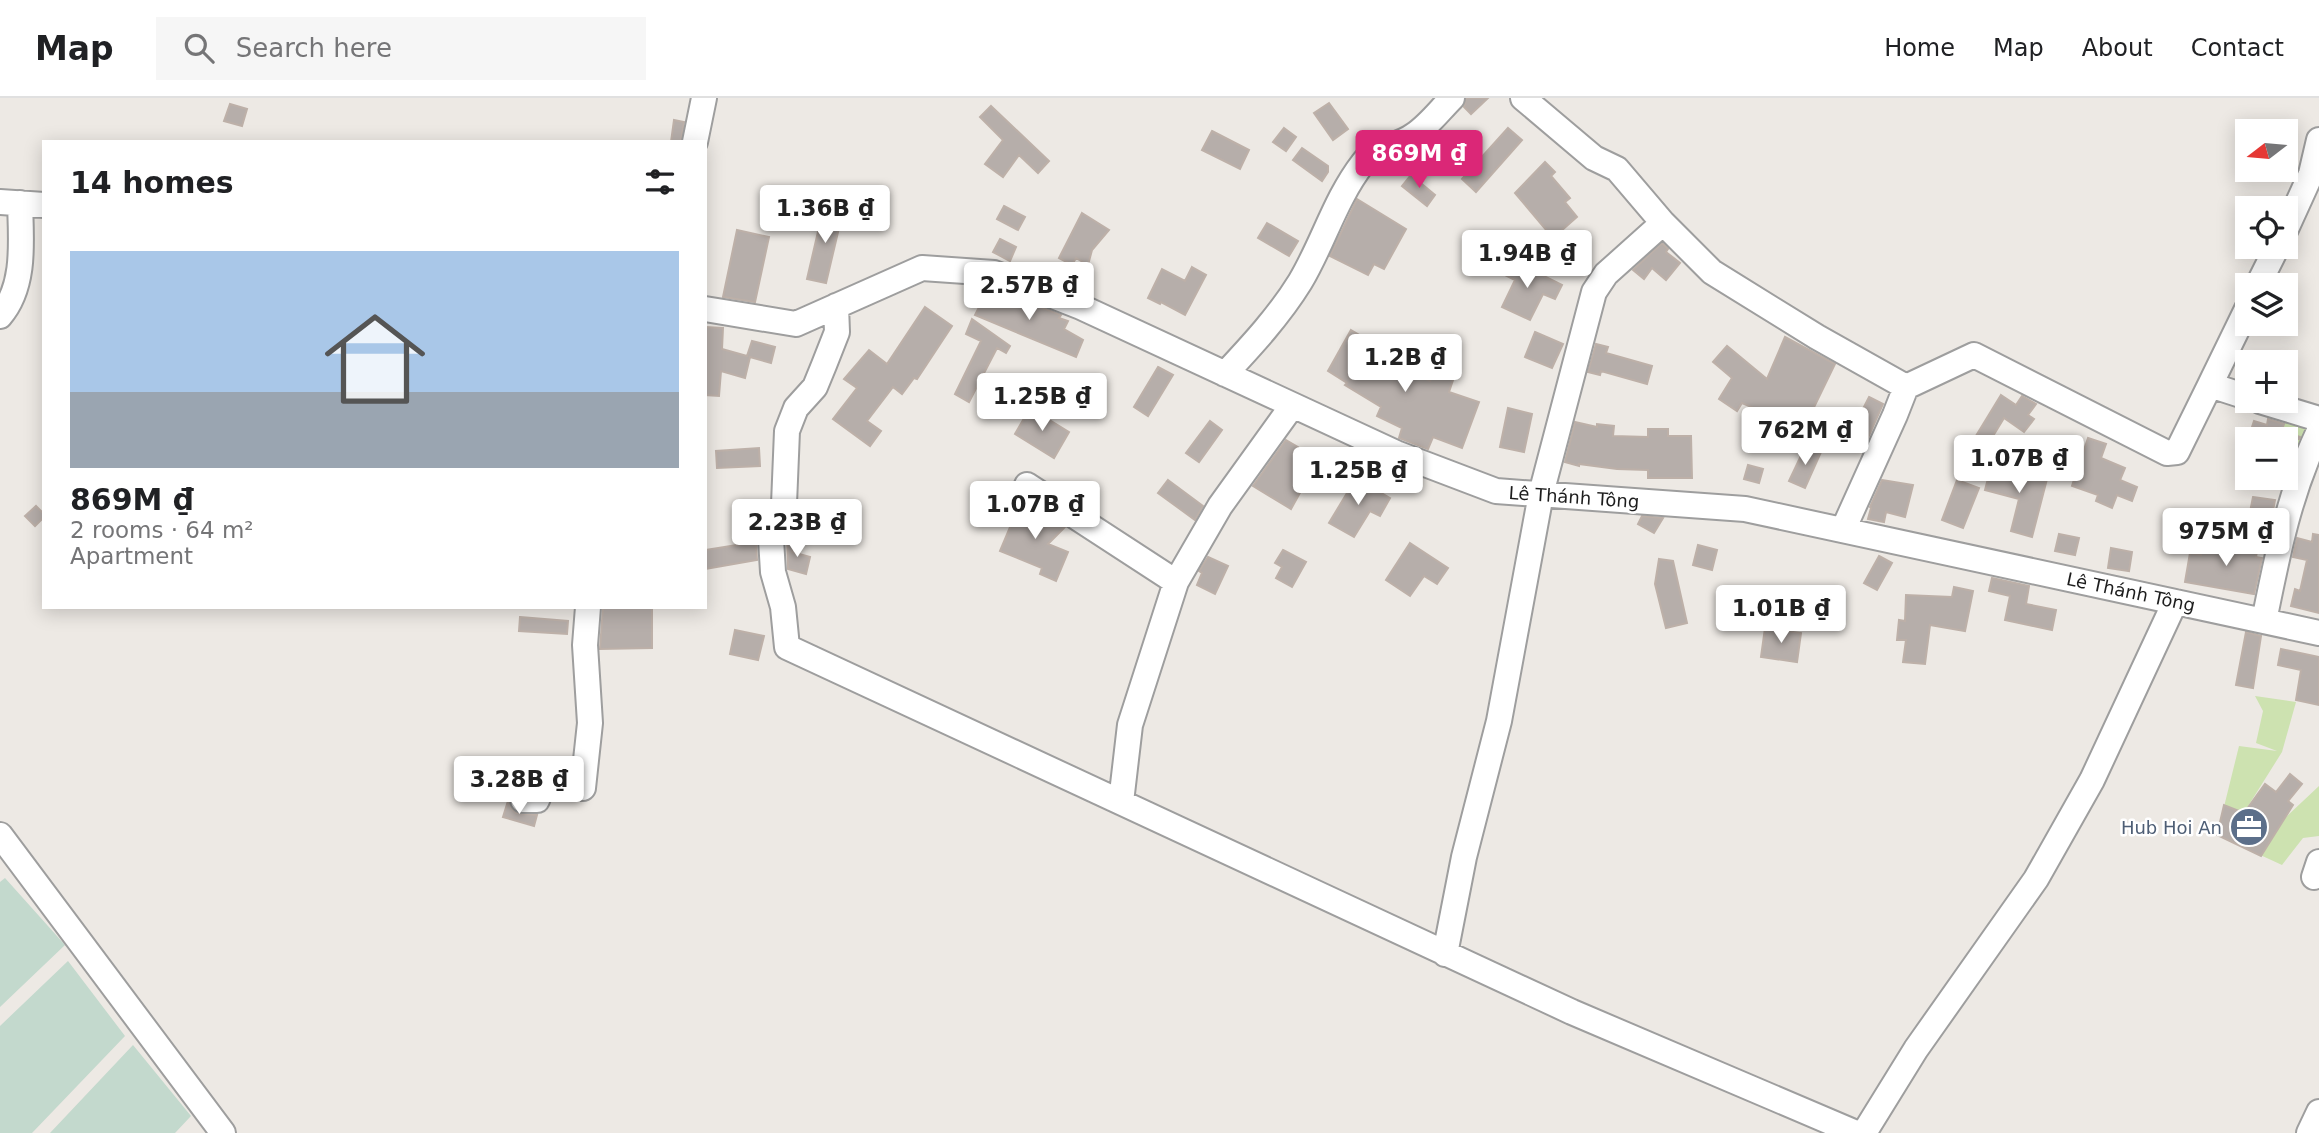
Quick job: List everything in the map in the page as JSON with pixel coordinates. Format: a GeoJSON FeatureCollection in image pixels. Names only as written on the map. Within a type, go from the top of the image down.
{"type":"FeatureCollection","features":[{"type":"Feature","properties":{"kind":"street"},"geometry":{"type":"LineString","coordinates":[[695,140],[704,98]]}},
{"type":"Feature","properties":{"kind":"street"},"geometry":{"type":"LineString","coordinates":[[1225,374],[1260,336],[1300,282],[1352,178],[1365,160],[1377,151],[1398,145],[1416,134],[1452,98]]}},
{"type":"Feature","properties":{"kind":"street"},"geometry":{"type":"LineString","coordinates":[[1523,98],[1594,158],[1617,169],[1663,223],[1712,272],[1817,337],[1906,387]]}},
{"type":"Feature","properties":{"kind":"street"},"geometry":{"type":"LineString","coordinates":[[2298,203],[2311,174],[2319,140]]}},
{"type":"Feature","properties":{"kind":"street"},"geometry":{"type":"LineString","coordinates":[[0,316],[8,307],[18,277],[22,251],[21,204]]}},
{"type":"Feature","properties":{"kind":"street"},"geometry":{"type":"LineString","coordinates":[[1445,954],[1464,857],[1499,721],[1541,494],[1594,292],[1606,274],[1663,223]]}},
{"type":"Feature","properties":{"kind":"street","name":"Lê Thánh Tông"},"geometry":{"type":"LineString","coordinates":[[707,309],[796,324],[922,268],[994,273],[1081,307],[1396,453],[1496,491],[1745,509],[2319,633]]}},
{"type":"Feature","properties":{"kind":"street"},"geometry":{"type":"LineString","coordinates":[[836,306],[837,332],[815,387],[796,408],[787,431],[784,504],[771,539],[773,572],[783,607],[787,647],[1572,1012],[1856,1133]]}},
{"type":"Feature","properties":{"kind":"street"},"geometry":{"type":"LineString","coordinates":[[1843,530],[1906,387],[1974,355],[2167,453],[2178,452],[2235,334]]}},
{"type":"Feature","properties":{"kind":"street"},"geometry":{"type":"LineString","coordinates":[[2210,385],[2235,393]]}},
{"type":"Feature","properties":{"kind":"street"},"geometry":{"type":"LineString","coordinates":[[1121,802],[1130,724],[1176,582],[1220,506],[1292,406]]}},
{"type":"Feature","properties":{"kind":"street"},"geometry":{"type":"LineString","coordinates":[[2298,413],[2319,419]]}},
{"type":"Feature","properties":{"kind":"street"},"geometry":{"type":"LineString","coordinates":[[2264,621],[2286,515],[2319,430]]}},
{"type":"Feature","properties":{"kind":"street"},"geometry":{"type":"LineString","coordinates":[[1027,485],[1176,582]]}},
{"type":"Feature","properties":{"kind":"street"},"geometry":{"type":"LineString","coordinates":[[1864,1133],[1916,1049],[2036,879],[2092,780],[2175,602]]}},
{"type":"Feature","properties":{"kind":"street"},"geometry":{"type":"LineString","coordinates":[[523,800],[537,800],[547,775],[583,788],[590,723],[585,645],[588,609]]}},
{"type":"Feature","properties":{"kind":"street"},"geometry":{"type":"LineString","coordinates":[[0,835],[223,1133]]}},
{"type":"Feature","properties":{"kind":"street"},"geometry":{"type":"LineString","coordinates":[[2309,1133],[2319,1112]]}},
{"type":"Feature","properties":{"kind":"green space"},"geometry":{"type":"Polygon","coordinates":[[[2287,413],[2298,413],[2319,419],[2298,478],[2298,427],[2282,427],[2287,413]]]}},
{"type":"Feature","properties":{"kind":"green space"},"geometry":{"type":"Polygon","coordinates":[[[2255,696],[2296,702],[2282,752],[2245,811],[2272,830],[2319,786],[2319,836],[2303,838],[2282,865],[2217,835],[2239,746],[2277,751],[2256,743],[2263,711],[2255,696]]]}},
{"type":"Feature","properties":{"kind":"green space"},"geometry":{"type":"Polygon","coordinates":[[[5,878],[65,945],[0,1007],[0,882],[5,878]]]}},
{"type":"Feature","properties":{"kind":"green space"},"geometry":{"type":"Polygon","coordinates":[[[68,961],[125,1036],[32,1133],[0,1133],[0,1026],[68,961]]]}},
{"type":"Feature","properties":{"kind":"green space"},"geometry":{"type":"Polygon","coordinates":[[[133,1045],[191,1116],[175,1133],[50,1133],[133,1045]]]}},
{"type":"Feature","properties":{"kind":"building"},"geometry":{"type":"Polygon","coordinates":[[[1466,98],[1488,98],[1471,114],[1464,107],[1466,98]]]}},
{"type":"Feature","properties":{"kind":"building"},"geometry":{"type":"Polygon","coordinates":[[[1329,103],[1348,129],[1333,140],[1314,113],[1329,103]]]}},
{"type":"Feature","properties":{"kind":"building"},"geometry":{"type":"Polygon","coordinates":[[[230,104],[247,109],[242,126],[224,121],[230,104]]]}},
{"type":"Feature","properties":{"kind":"building"},"geometry":{"type":"Polygon","coordinates":[[[991,106],[1049,161],[1038,173],[1019,155],[1003,177],[985,164],[1003,140],[980,117],[991,106]]]}},
{"type":"Feature","properties":{"kind":"building"},"geometry":{"type":"Polygon","coordinates":[[[674,120],[684,122],[681,140],[671,140],[674,120]]]}},
{"type":"Feature","properties":{"kind":"building"},"geometry":{"type":"Polygon","coordinates":[[[1284,128],[1296,137],[1286,151],[1273,142],[1284,128]]]}},
{"type":"Feature","properties":{"kind":"building"},"geometry":{"type":"Polygon","coordinates":[[[1508,128],[1522,140],[1476,192],[1462,179],[1508,128]]]}},
{"type":"Feature","properties":{"kind":"building"},"geometry":{"type":"Polygon","coordinates":[[[1212,131],[1249,150],[1240,169],[1202,150],[1212,131]]]}},
{"type":"Feature","properties":{"kind":"building"},"geometry":{"type":"Polygon","coordinates":[[[1302,148],[1328,166],[1328,172],[1322,181],[1293,160],[1302,148]]]}},
{"type":"Feature","properties":{"kind":"building"},"geometry":{"type":"Polygon","coordinates":[[[1545,162],[1555,172],[1551,176],[1570,198],[1565,202],[1577,217],[1553,238],[1515,193],[1545,162]]]}},
{"type":"Feature","properties":{"kind":"building"},"geometry":{"type":"Polygon","coordinates":[[[1411,175],[1435,195],[1427,206],[1402,186],[1411,175]]]}},
{"type":"Feature","properties":{"kind":"building"},"geometry":{"type":"Polygon","coordinates":[[[1357,199],[1406,229],[1384,269],[1374,264],[1368,275],[1330,256],[1357,199]]]}},
{"type":"Feature","properties":{"kind":"building"},"geometry":{"type":"Polygon","coordinates":[[[824,206],[843,211],[826,283],[807,279],[824,206]]]}},
{"type":"Feature","properties":{"kind":"building"},"geometry":{"type":"Polygon","coordinates":[[[1004,206],[1025,217],[1018,230],[997,219],[1004,206]]]}},
{"type":"Feature","properties":{"kind":"building"},"geometry":{"type":"Polygon","coordinates":[[[1082,213],[1109,230],[1092,250],[1088,265],[1076,258],[1072,265],[1059,258],[1082,213]]]}},
{"type":"Feature","properties":{"kind":"building"},"geometry":{"type":"Polygon","coordinates":[[[1267,223],[1298,241],[1289,256],[1258,238],[1267,223]]]}},
{"type":"Feature","properties":{"kind":"building"},"geometry":{"type":"Polygon","coordinates":[[[737,230],[769,237],[755,302],[723,297],[737,230]]]}},
{"type":"Feature","properties":{"kind":"building"},"geometry":{"type":"Polygon","coordinates":[[[1000,239],[1016,247],[1010,261],[993,252],[1000,239]]]}},
{"type":"Feature","properties":{"kind":"building"},"geometry":{"type":"Polygon","coordinates":[[[1662,243],[1668,249],[1666,252],[1680,263],[1666,280],[1652,268],[1644,279],[1633,270],[1662,243]]]}},
{"type":"Feature","properties":{"kind":"building"},"geometry":{"type":"Polygon","coordinates":[[[1510,259],[1562,285],[1555,299],[1543,294],[1530,320],[1502,307],[1515,280],[1503,274],[1510,259]]]}},
{"type":"Feature","properties":{"kind":"building"},"geometry":{"type":"Polygon","coordinates":[[[1192,267],[1206,275],[1185,315],[1148,298],[1162,269],[1185,281],[1192,267]]]}},
{"type":"Feature","properties":{"kind":"building"},"geometry":{"type":"Polygon","coordinates":[[[988,290],[1002,298],[1004,293],[1061,315],[1059,318],[1068,321],[1064,329],[1083,340],[1076,357],[975,315],[988,290]]]}},
{"type":"Feature","properties":{"kind":"building"},"geometry":{"type":"Polygon","coordinates":[[[925,307],[952,326],[917,379],[914,378],[902,394],[893,387],[867,421],[881,431],[870,446],[833,419],[857,388],[844,379],[869,350],[887,364],[925,307]]]}},
{"type":"Feature","properties":{"kind":"building"},"geometry":{"type":"Polygon","coordinates":[[[972,319],[1010,346],[1006,353],[997,348],[969,402],[955,394],[981,341],[966,334],[972,319]]]}},
{"type":"Feature","properties":{"kind":"building"},"geometry":{"type":"Polygon","coordinates":[[[707,327],[723,328],[722,349],[747,356],[752,341],[775,347],[771,363],[750,357],[745,378],[721,371],[719,396],[707,395],[707,327]]]}},
{"type":"Feature","properties":{"kind":"building"},"geometry":{"type":"Polygon","coordinates":[[[1351,330],[1392,354],[1388,360],[1430,381],[1434,370],[1454,377],[1449,392],[1479,402],[1462,448],[1433,437],[1428,449],[1399,438],[1402,428],[1377,416],[1381,407],[1328,371],[1351,330]]]}},
{"type":"Feature","properties":{"kind":"building"},"geometry":{"type":"Polygon","coordinates":[[[1535,332],[1563,344],[1552,368],[1525,357],[1535,332]]]}},
{"type":"Feature","properties":{"kind":"building"},"geometry":{"type":"Polygon","coordinates":[[[1785,337],[1835,364],[1804,428],[1785,418],[1784,421],[1742,403],[1737,411],[1719,399],[1732,378],[1713,362],[1727,346],[1767,379],[1785,337]]]}},
{"type":"Feature","properties":{"kind":"building"},"geometry":{"type":"Polygon","coordinates":[[[1596,344],[1608,347],[1606,353],[1652,366],[1647,384],[1601,371],[1600,375],[1588,372],[1596,344]]]}},
{"type":"Feature","properties":{"kind":"building"},"geometry":{"type":"Polygon","coordinates":[[[1158,367],[1173,375],[1148,416],[1134,407],[1158,367]]]}},
{"type":"Feature","properties":{"kind":"building"},"geometry":{"type":"Polygon","coordinates":[[[2001,395],[2016,405],[2022,396],[2036,404],[2028,415],[2034,419],[2024,432],[2004,418],[1987,446],[1974,439],[2001,395]]]}},
{"type":"Feature","properties":{"kind":"building"},"geometry":{"type":"Polygon","coordinates":[[[1869,397],[1883,404],[1864,447],[1848,438],[1869,397]]]}},
{"type":"Feature","properties":{"kind":"building"},"geometry":{"type":"Polygon","coordinates":[[[1030,408],[1069,432],[1054,458],[1015,434],[1030,408]]]}},
{"type":"Feature","properties":{"kind":"building"},"geometry":{"type":"Polygon","coordinates":[[[1508,408],[1532,414],[1524,452],[1500,447],[1508,408]]]}},
{"type":"Feature","properties":{"kind":"building"},"geometry":{"type":"Polygon","coordinates":[[[2268,419],[2284,424],[2283,427],[2252,427],[2254,421],[2267,425],[2268,419]]]}},
{"type":"Feature","properties":{"kind":"building"},"geometry":{"type":"Polygon","coordinates":[[[1210,421],[1222,430],[1199,462],[1186,453],[1210,421]]]}},
{"type":"Feature","properties":{"kind":"building"},"geometry":{"type":"Polygon","coordinates":[[[1575,422],[1597,427],[1597,424],[1614,426],[1613,436],[1648,437],[1648,429],[1668,429],[1668,436],[1691,436],[1692,478],[1648,478],[1648,470],[1579,466],[1565,462],[1575,422]]]}},
{"type":"Feature","properties":{"kind":"building"},"geometry":{"type":"Polygon","coordinates":[[[2088,438],[2106,444],[2101,458],[2125,468],[2120,480],[2137,487],[2132,501],[2117,495],[2112,508],[2096,501],[2098,495],[2072,486],[2088,438]]]}},
{"type":"Feature","properties":{"kind":"building"},"geometry":{"type":"Polygon","coordinates":[[[1286,440],[1298,447],[1295,452],[1316,464],[1291,509],[1253,486],[1286,440]]]}},
{"type":"Feature","properties":{"kind":"building"},"geometry":{"type":"Polygon","coordinates":[[[1806,445],[1821,452],[1805,488],[1789,481],[1806,445]]]}},
{"type":"Feature","properties":{"kind":"building"},"geometry":{"type":"Polygon","coordinates":[[[759,448],[760,466],[717,468],[716,451],[759,448]]]}},
{"type":"Feature","properties":{"kind":"building"},"geometry":{"type":"Polygon","coordinates":[[[1992,463],[2047,479],[2032,537],[2011,531],[2019,499],[1985,490],[1992,463]]]}},
{"type":"Feature","properties":{"kind":"building"},"geometry":{"type":"Polygon","coordinates":[[[1748,465],[1763,469],[1759,483],[1744,479],[1748,465]]]}},
{"type":"Feature","properties":{"kind":"building"},"geometry":{"type":"Polygon","coordinates":[[[1356,478],[1390,498],[1380,516],[1370,511],[1354,537],[1329,523],[1356,478]]]}},
{"type":"Feature","properties":{"kind":"building"},"geometry":{"type":"Polygon","coordinates":[[[1168,480],[1203,506],[1195,520],[1158,493],[1168,480]]]}},
{"type":"Feature","properties":{"kind":"building"},"geometry":{"type":"Polygon","coordinates":[[[1882,480],[1913,485],[1905,517],[1886,512],[1884,522],[1868,519],[1870,507],[1882,480]]]}},
{"type":"Feature","properties":{"kind":"building"},"geometry":{"type":"Polygon","coordinates":[[[1957,480],[1979,488],[1963,528],[1942,520],[1957,480]]]}},
{"type":"Feature","properties":{"kind":"building"},"geometry":{"type":"Polygon","coordinates":[[[2253,497],[2275,500],[2271,521],[2249,517],[2253,497]]]}},
{"type":"Feature","properties":{"kind":"building"},"geometry":{"type":"Polygon","coordinates":[[[1021,501],[1065,527],[1048,544],[1068,552],[1056,581],[1040,574],[1042,568],[1000,551],[1021,501]]]}},
{"type":"Feature","properties":{"kind":"building"},"geometry":{"type":"Polygon","coordinates":[[[36,506],[42,512],[42,519],[35,526],[25,516],[36,506]]]}},
{"type":"Feature","properties":{"kind":"building"},"geometry":{"type":"Polygon","coordinates":[[[1642,516],[1663,518],[1654,533],[1638,524],[1642,516]]]}},
{"type":"Feature","properties":{"kind":"building"},"geometry":{"type":"Polygon","coordinates":[[[2059,534],[2079,538],[2075,555],[2055,551],[2059,534]]]}},
{"type":"Feature","properties":{"kind":"building"},"geometry":{"type":"Polygon","coordinates":[[[2313,534],[2319,535],[2319,613],[2291,606],[2295,589],[2300,591],[2307,560],[2293,557],[2297,538],[2312,542],[2313,534]]]}},
{"type":"Feature","properties":{"kind":"building"},"geometry":{"type":"Polygon","coordinates":[[[787,538],[795,540],[792,552],[810,557],[806,574],[788,569],[787,538]]]}},
{"type":"Feature","properties":{"kind":"building"},"geometry":{"type":"Polygon","coordinates":[[[756,542],[757,560],[707,569],[707,550],[756,542]]]}},
{"type":"Feature","properties":{"kind":"building"},"geometry":{"type":"Polygon","coordinates":[[[1410,543],[1448,568],[1437,584],[1424,576],[1410,596],[1386,580],[1410,543]]]}},
{"type":"Feature","properties":{"kind":"building"},"geometry":{"type":"Polygon","coordinates":[[[2239,543],[2258,546],[2256,557],[2262,558],[2254,594],[2185,582],[2190,553],[2201,555],[2203,544],[2238,551],[2239,543]]]}},
{"type":"Feature","properties":{"kind":"building"},"geometry":{"type":"Polygon","coordinates":[[[1698,545],[1717,550],[1712,570],[1693,565],[1698,545]]]}},
{"type":"Feature","properties":{"kind":"building"},"geometry":{"type":"Polygon","coordinates":[[[2111,548],[2132,552],[2129,571],[2108,568],[2111,548]]]}},
{"type":"Feature","properties":{"kind":"building"},"geometry":{"type":"Polygon","coordinates":[[[1283,550],[1306,562],[1292,587],[1276,578],[1282,567],[1275,563],[1283,550]]]}},
{"type":"Feature","properties":{"kind":"building"},"geometry":{"type":"Polygon","coordinates":[[[1879,556],[1892,563],[1877,590],[1864,583],[1879,556]]]}},
{"type":"Feature","properties":{"kind":"building"},"geometry":{"type":"Polygon","coordinates":[[[1208,557],[1228,566],[1215,594],[1197,585],[1202,573],[1199,571],[1208,557]]]}},
{"type":"Feature","properties":{"kind":"building"},"geometry":{"type":"Polygon","coordinates":[[[1659,559],[1673,561],[1687,623],[1666,628],[1655,584],[1659,559]]]}},
{"type":"Feature","properties":{"kind":"building"},"geometry":{"type":"Polygon","coordinates":[[[1992,578],[2029,586],[2026,604],[2056,610],[2052,630],[2005,620],[2010,596],[1989,591],[1992,578]]]}},
{"type":"Feature","properties":{"kind":"building"},"geometry":{"type":"Polygon","coordinates":[[[1954,587],[1973,591],[1965,631],[1930,625],[1925,664],[1903,662],[1906,640],[1897,640],[1899,620],[1905,621],[1906,595],[1952,597],[1954,587]]]}},
{"type":"Feature","properties":{"kind":"building"},"geometry":{"type":"Polygon","coordinates":[[[603,609],[652,609],[652,648],[600,649],[603,609]]]}},
{"type":"Feature","properties":{"kind":"building"},"geometry":{"type":"Polygon","coordinates":[[[520,617],[568,621],[567,634],[519,631],[520,617]]]}},
{"type":"Feature","properties":{"kind":"building"},"geometry":{"type":"Polygon","coordinates":[[[1765,628],[1801,633],[1797,662],[1761,657],[1765,628]]]}},
{"type":"Feature","properties":{"kind":"building"},"geometry":{"type":"Polygon","coordinates":[[[735,630],[764,636],[758,660],[730,654],[735,630]]]}},
{"type":"Feature","properties":{"kind":"building"},"geometry":{"type":"Polygon","coordinates":[[[2246,632],[2261,636],[2253,688],[2236,685],[2246,632]]]}},
{"type":"Feature","properties":{"kind":"building"},"geometry":{"type":"Polygon","coordinates":[[[2281,649],[2319,657],[2319,705],[2296,700],[2301,670],[2278,665],[2281,649]]]}},
{"type":"Feature","properties":{"kind":"building","name":"Hub Hoi An"},"geometry":{"type":"Polygon","coordinates":[[[2290,774],[2302,784],[2288,801],[2293,805],[2261,856],[2217,835],[2224,805],[2244,813],[2265,784],[2276,792],[2290,774]]]}},
{"type":"Feature","properties":{"kind":"building"},"geometry":{"type":"Polygon","coordinates":[[[508,801],[516,813],[537,815],[534,826],[503,817],[508,801]]]}},
{"type":"Feature","properties":{"kind":"place","name":"Hub Hoi An"},"geometry":{"type":"Point","coordinates":[2249,827]}}]}
